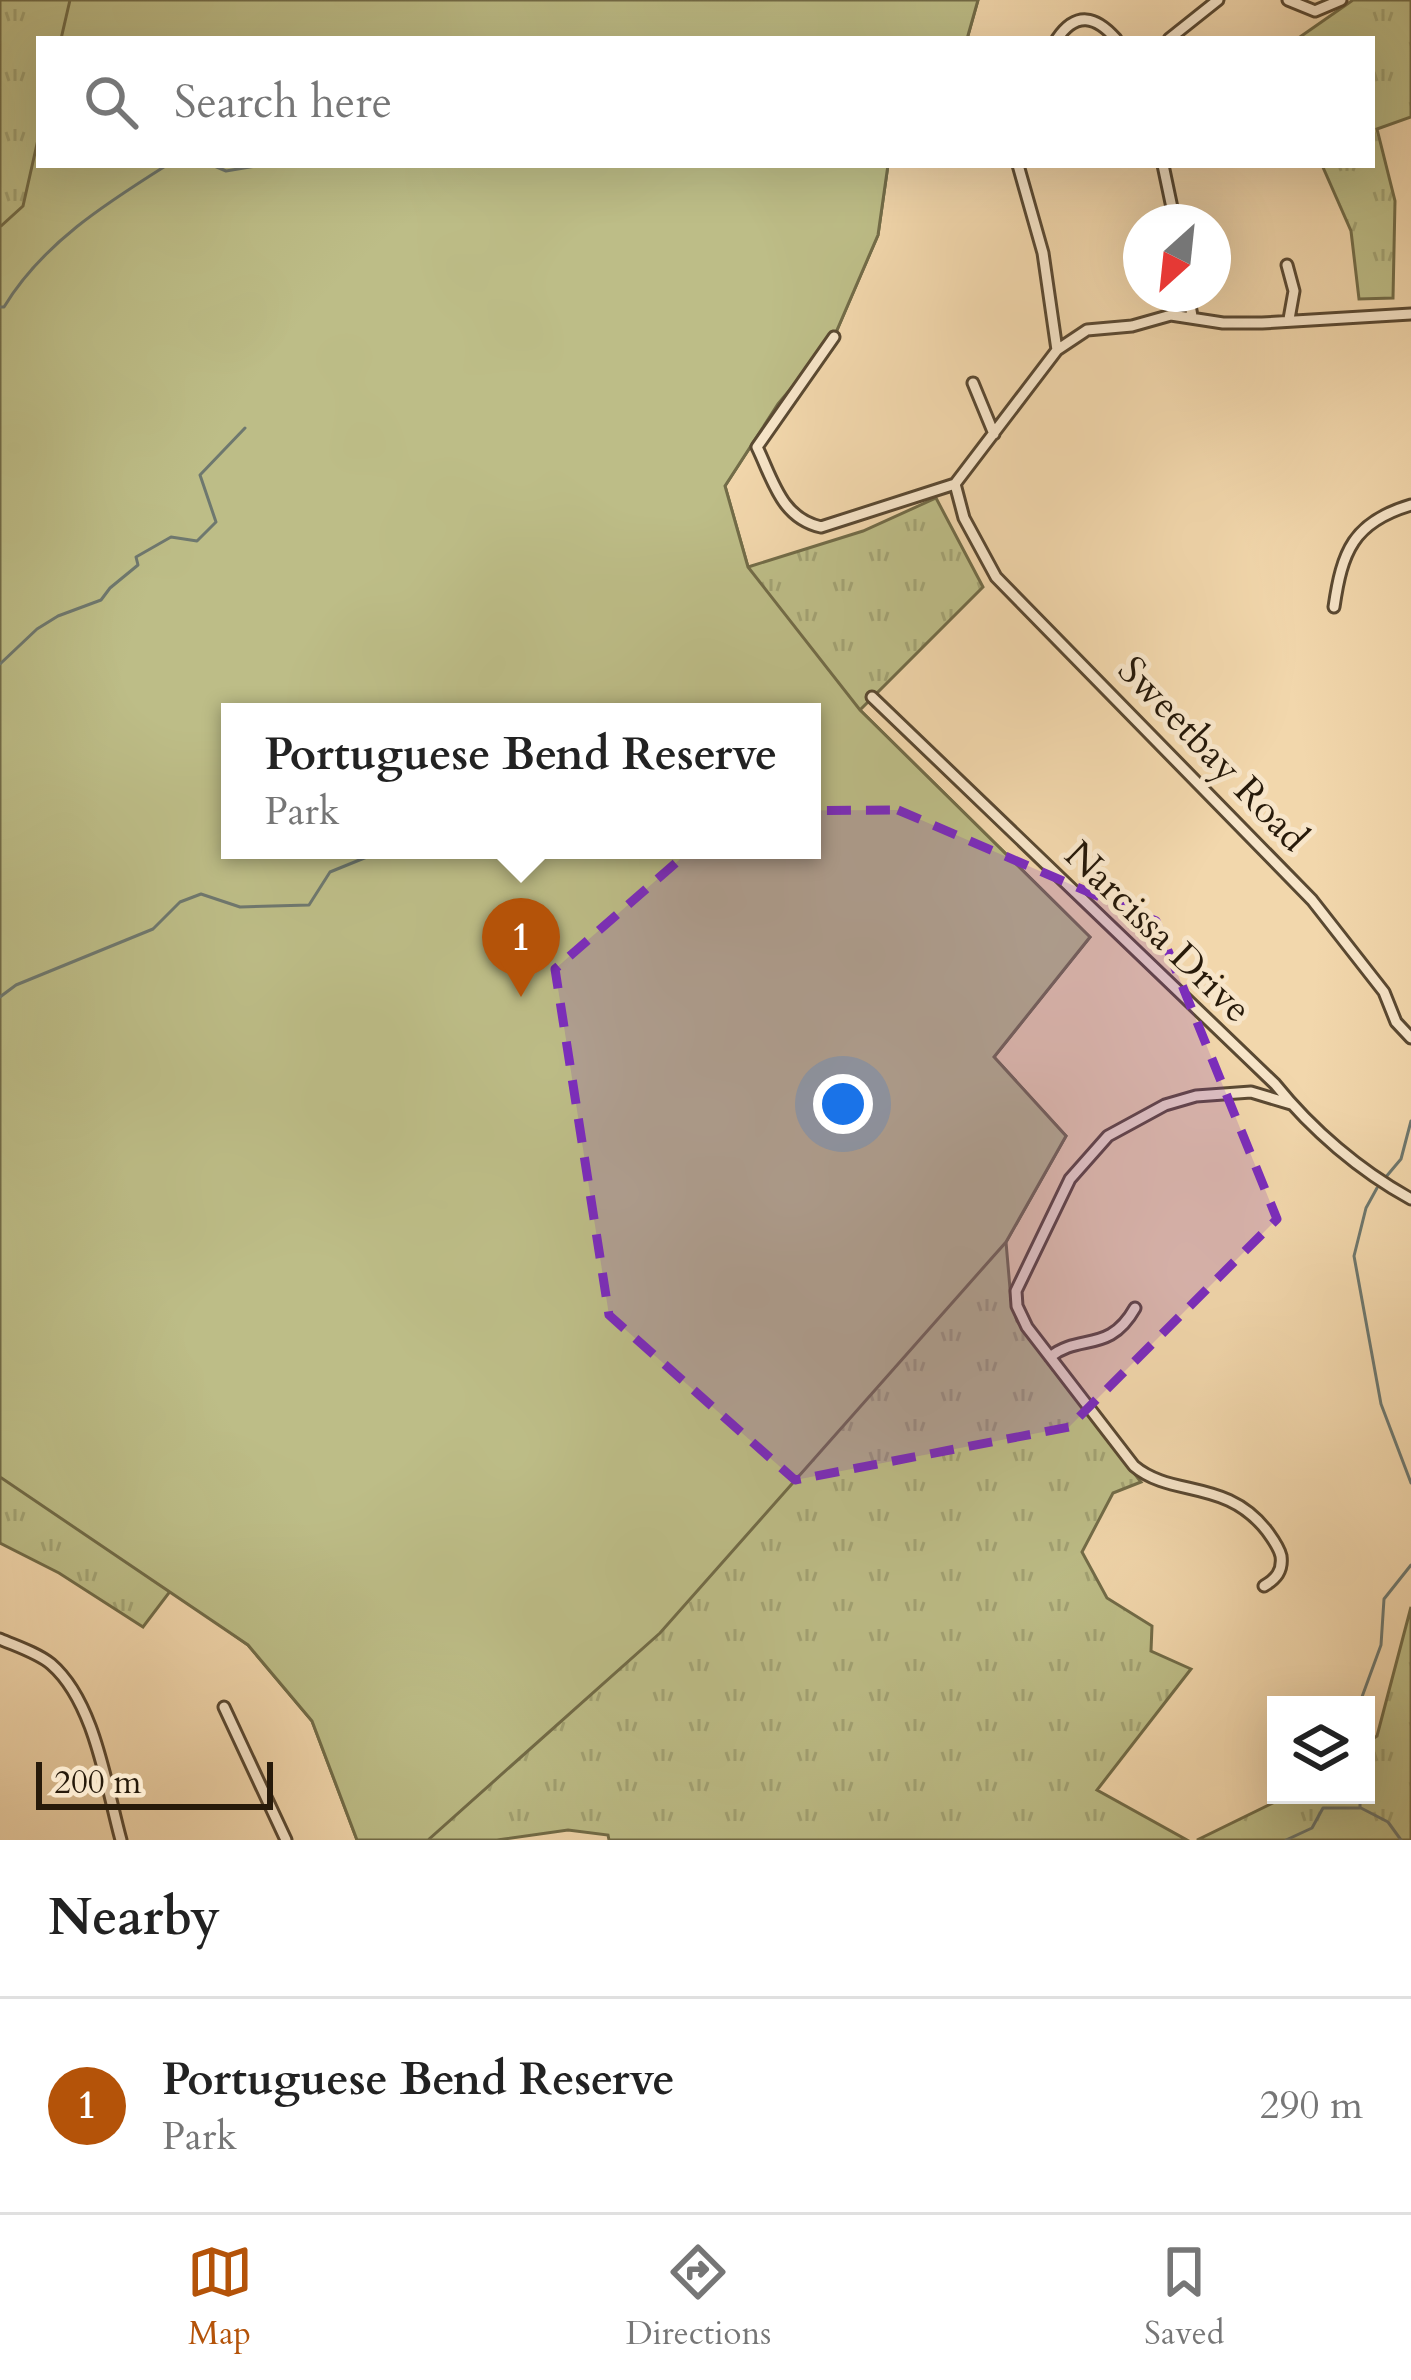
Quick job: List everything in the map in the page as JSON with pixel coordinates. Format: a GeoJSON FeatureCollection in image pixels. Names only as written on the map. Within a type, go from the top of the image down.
{"type":"FeatureCollection","features":[{"type":"Feature","properties":{"kind":"street"},"geometry":{"type":"LineString","coordinates":[[1173,36],[1218,0]]}},
{"type":"Feature","properties":{"kind":"street"},"geometry":{"type":"LineString","coordinates":[[1288,0],[1316,10],[1341,0]]}},
{"type":"Feature","properties":{"kind":"street"},"geometry":{"type":"LineString","coordinates":[[1060,36],[1071,23],[1084,18],[1096,20],[1113,36]]}},
{"type":"Feature","properties":{"kind":"street"},"geometry":{"type":"LineString","coordinates":[[1019,168],[1043,253],[1057,350]]}},
{"type":"Feature","properties":{"kind":"street"},"geometry":{"type":"LineString","coordinates":[[1164,168],[1171,204]]}},
{"type":"Feature","properties":{"kind":"street"},"geometry":{"type":"LineString","coordinates":[[1287,265],[1294,291],[1288,320]]}},
{"type":"Feature","properties":{"kind":"street"},"geometry":{"type":"LineString","coordinates":[[1191,312],[1192,316]]}},
{"type":"Feature","properties":{"kind":"street"},"geometry":{"type":"LineString","coordinates":[[834,337],[757,447],[791,513],[821,527],[956,484],[1057,350],[1087,329],[1132,326],[1171,315],[1223,323],[1411,314]]}},
{"type":"Feature","properties":{"kind":"street"},"geometry":{"type":"LineString","coordinates":[[973,383],[994,434]]}},
{"type":"Feature","properties":{"kind":"street","name":"Sweetbay Road"},"geometry":{"type":"LineString","coordinates":[[956,484],[964,518],[995,577],[1312,899],[1384,992],[1396,1022],[1411,1038]]}},
{"type":"Feature","properties":{"kind":"street"},"geometry":{"type":"LineString","coordinates":[[1334,607],[1342,560],[1355,537],[1372,521],[1411,505]]}},
{"type":"Feature","properties":{"kind":"street","name":"Narcissa Drive"},"geometry":{"type":"LineString","coordinates":[[872,697],[1291,1104],[1383,1184],[1411,1199]]}},
{"type":"Feature","properties":{"kind":"street"},"geometry":{"type":"LineString","coordinates":[[1264,1586],[1278,1575],[1281,1554],[1255,1517],[1215,1493],[1142,1473],[1027,1327],[1016,1291],[1070,1179],[1094,1148],[1135,1118],[1196,1096],[1251,1092],[1291,1104]]}},
{"type":"Feature","properties":{"kind":"street"},"geometry":{"type":"LineString","coordinates":[[1050,1357],[1120,1330],[1135,1308]]}},
{"type":"Feature","properties":{"kind":"street"},"geometry":{"type":"LineString","coordinates":[[0,1639],[50,1662],[76,1694],[89,1722],[121,1840]]}},
{"type":"Feature","properties":{"kind":"street"},"geometry":{"type":"LineString","coordinates":[[224,1707],[286,1840]]}},
{"type":"Feature","properties":{"kind":"highlighted area"},"geometry":{"type":"Polygon","coordinates":[[[898,810],[1156,921],[1277,1219],[1069,1427],[795,1480],[609,1315],[555,969],[735,811],[898,810]]]}},
{"type":"Feature","properties":{"kind":"green space"},"geometry":{"type":"Polygon","coordinates":[[[0,0],[978,0],[968,36],[36,36],[36,168],[888,168],[878,235],[834,337],[778,404],[725,486],[748,567],[863,531],[936,498],[983,587],[860,710],[1090,937],[994,1057],[1066,1136],[1006,1242],[1011,1300],[1017,1321],[1141,1482],[1113,1493],[1082,1552],[1107,1598],[1152,1626],[1151,1651],[1191,1669],[1097,1790],[1187,1840],[609,1840],[608,1835],[568,1830],[497,1840],[357,1840],[312,1721],[248,1645],[171,1590],[143,1627],[59,1573],[0,1543],[0,0]]]}},
{"type":"Feature","properties":{"kind":"green space"},"geometry":{"type":"Polygon","coordinates":[[[70,0],[978,0],[968,36],[62,36],[70,0]]]}},
{"type":"Feature","properties":{"kind":"green space"},"geometry":{"type":"Polygon","coordinates":[[[1353,0],[1411,0],[1411,117],[1377,129],[1395,201],[1393,298],[1359,299],[1351,231],[1323,168],[1375,168],[1375,36],[1301,36],[1353,0]]]}},
{"type":"Feature","properties":{"kind":"green space"},"geometry":{"type":"Polygon","coordinates":[[[36,148],[36,168],[888,168],[878,235],[834,337],[778,404],[725,486],[748,567],[860,710],[1090,937],[994,1057],[1066,1136],[1006,1242],[660,1633],[428,1840],[357,1840],[312,1721],[248,1645],[0,1477],[0,227],[23,206],[36,148]]]}},
{"type":"Feature","properties":{"kind":"green space"},"geometry":{"type":"Polygon","coordinates":[[[1411,1607],[1411,1840],[1197,1840],[1271,1804],[1375,1804],[1377,1736],[1411,1607]]]}},
{"type":"Feature","properties":{"kind":"waterway"},"geometry":{"type":"LineString","coordinates":[[0,307],[76,227],[162,168]]}},
{"type":"Feature","properties":{"kind":"waterway"},"geometry":{"type":"LineString","coordinates":[[219,168],[244,168]]}},
{"type":"Feature","properties":{"kind":"waterway"},"geometry":{"type":"LineString","coordinates":[[0,664],[37,629],[101,600],[138,565],[136,557],[171,537],[197,541],[216,522],[200,475],[245,428]]}},
{"type":"Feature","properties":{"kind":"waterway"},"geometry":{"type":"LineString","coordinates":[[0,997],[16,985],[153,929],[180,902],[201,894],[240,907],[309,905],[330,872],[362,859]]}},
{"type":"Feature","properties":{"kind":"waterway"},"geometry":{"type":"LineString","coordinates":[[1385,1178],[1401,1159],[1411,1121]]}},
{"type":"Feature","properties":{"kind":"waterway"},"geometry":{"type":"LineString","coordinates":[[1377,1188],[1366,1208],[1354,1256],[1381,1404],[1411,1483]]}},
{"type":"Feature","properties":{"kind":"waterway"},"geometry":{"type":"LineString","coordinates":[[1362,1696],[1381,1645],[1384,1599],[1411,1565]]}},
{"type":"Feature","properties":{"kind":"waterway"},"geometry":{"type":"LineString","coordinates":[[1286,1840],[1312,1828],[1323,1808],[1360,1808],[1360,1804]]}},
{"type":"Feature","properties":{"kind":"waterway"},"geometry":{"type":"LineString","coordinates":[[1361,1808],[1388,1822],[1401,1840]]}},
{"type":"Feature","properties":{"kind":"place","name":"Portuguese Bend Reserve"},"geometry":{"type":"Point","coordinates":[521,997]}}]}
